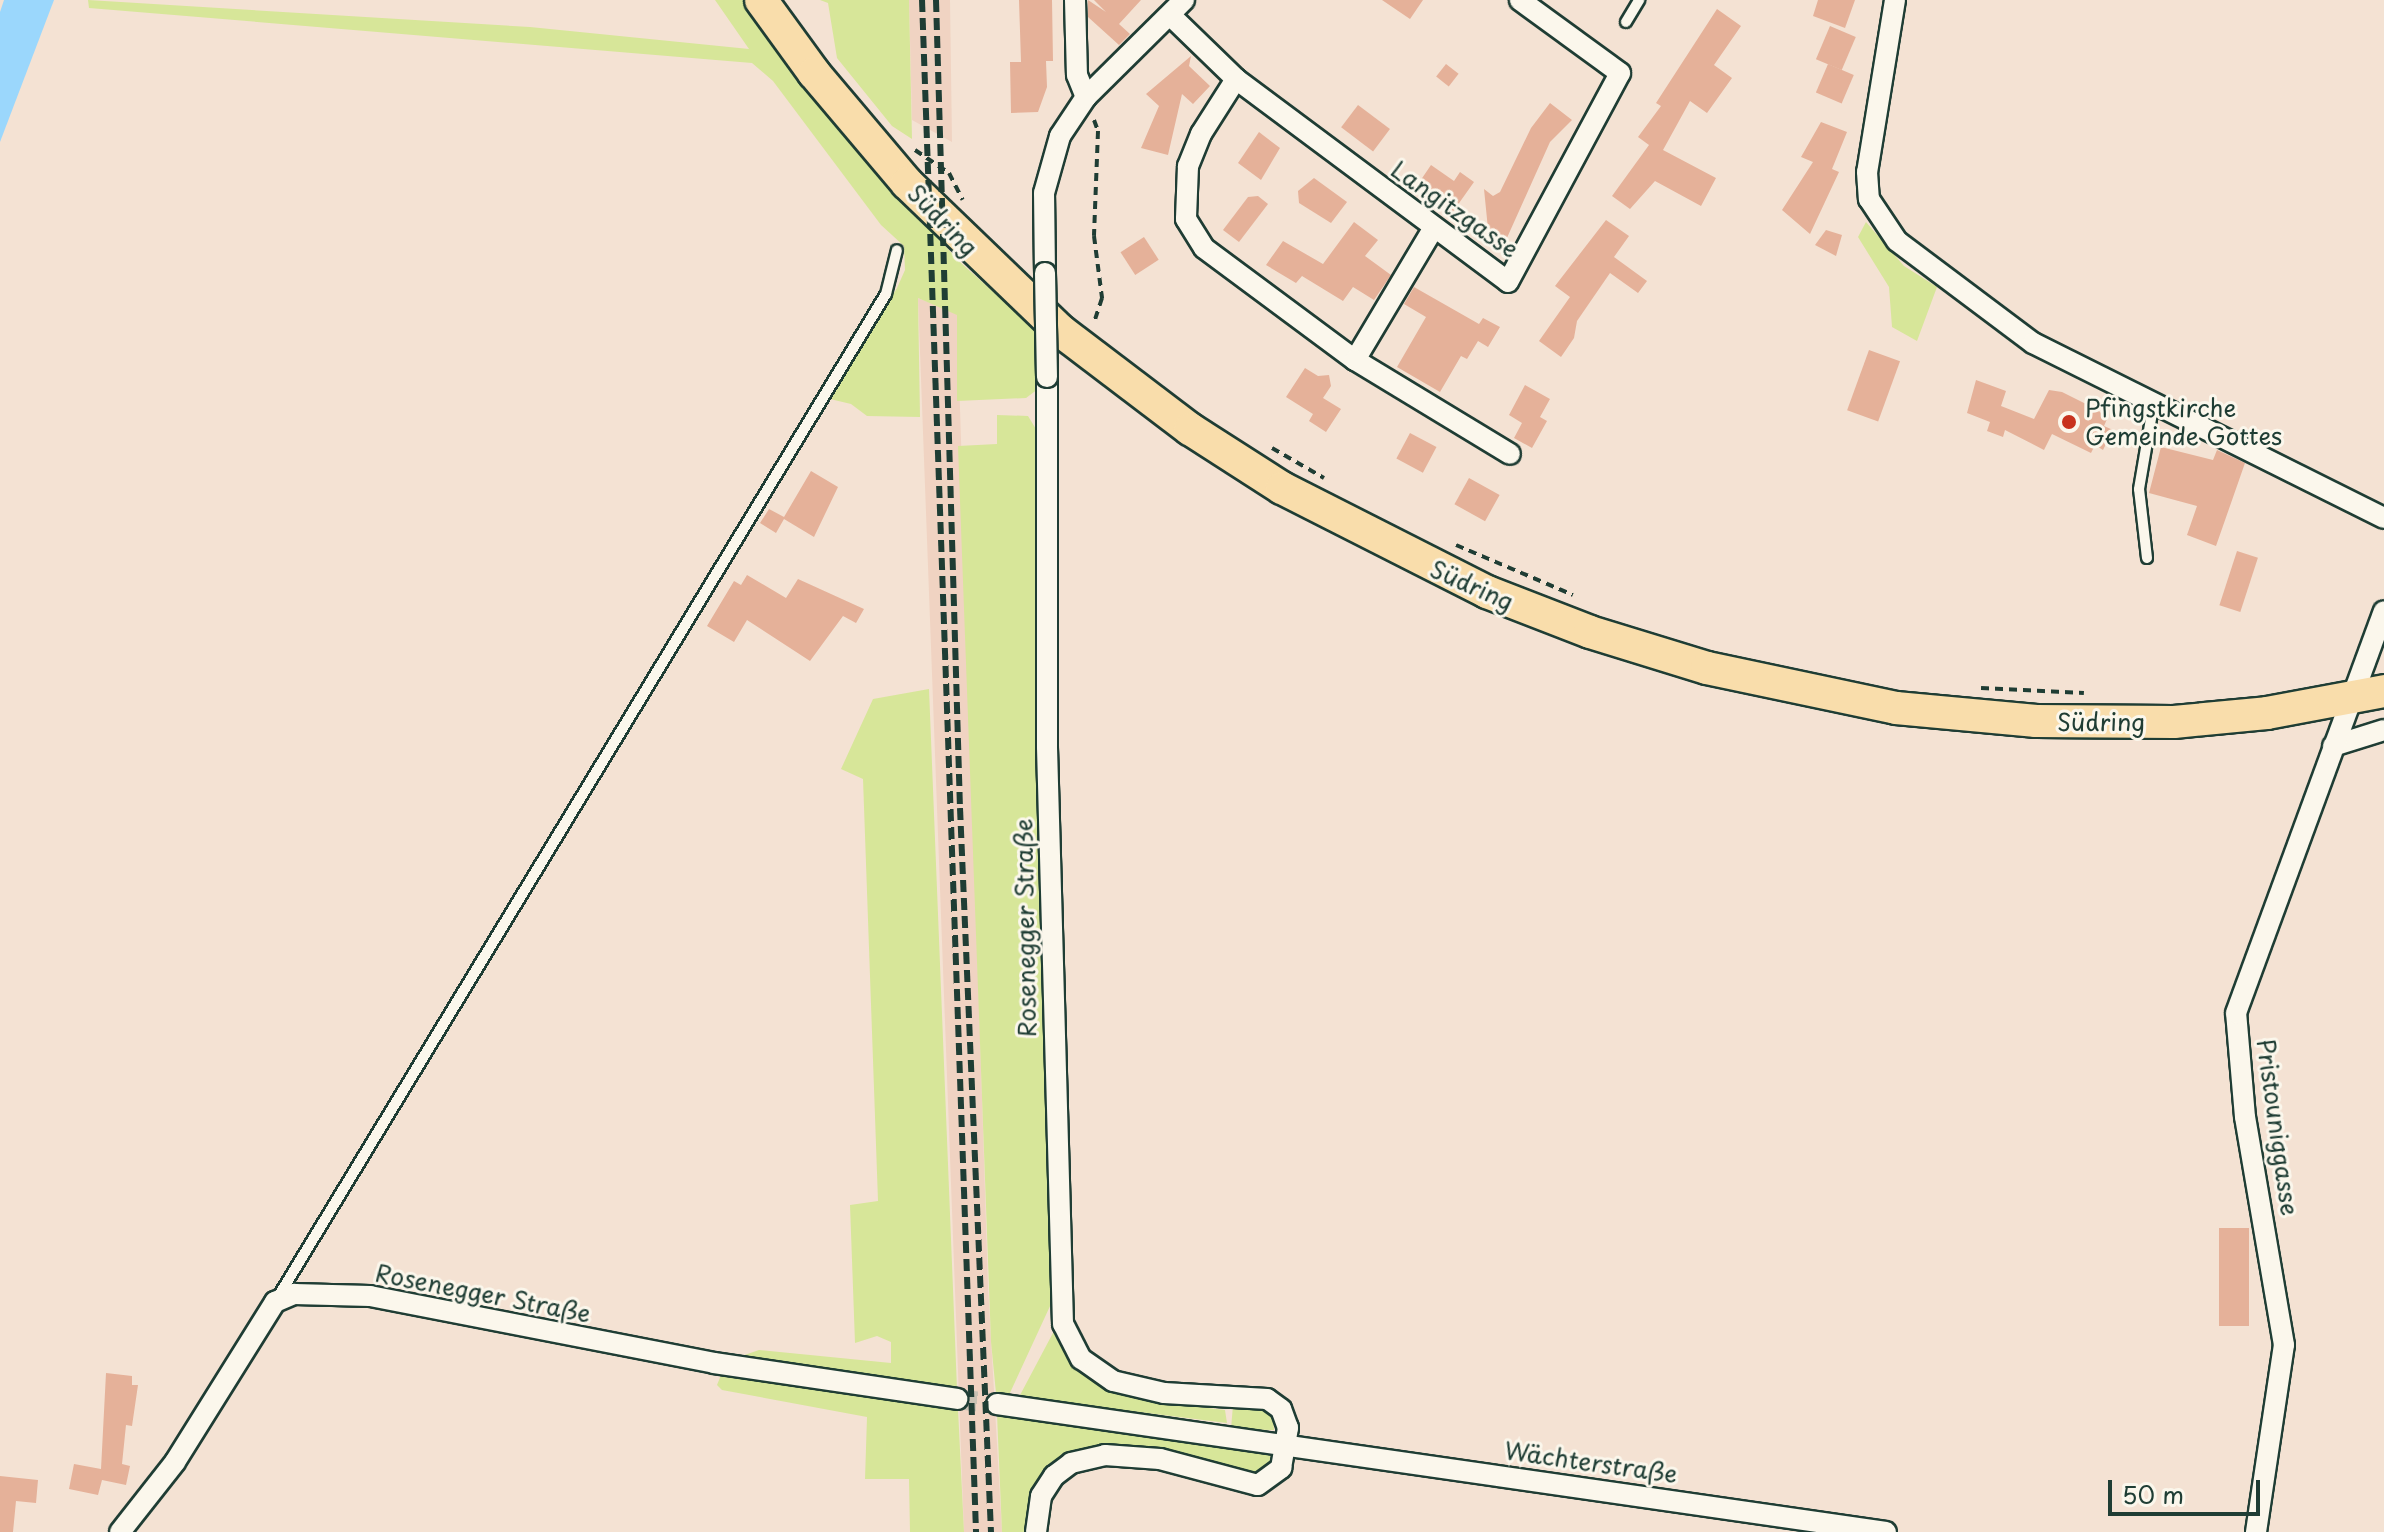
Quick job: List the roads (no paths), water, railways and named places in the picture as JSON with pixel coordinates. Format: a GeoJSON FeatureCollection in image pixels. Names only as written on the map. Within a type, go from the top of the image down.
{"type":"FeatureCollection","features":[{"type":"Feature","properties":{"kind":"main road","name":"Südring"},"geometry":{"type":"LineString","coordinates":[[761,0],[814,73],[907,183],[1062,332],[1235,460],[1447,575],[1648,651],[1802,691],[1896,708],[2036,721],[2174,722],[2352,699],[2384,691]]}},
{"type":"Feature","properties":{"kind":"street"},"geometry":{"type":"LineString","coordinates":[[1075,0],[1077,75],[1086,97]]}},
{"type":"Feature","properties":{"kind":"street","name":"Langitzgasse"},"geometry":{"type":"LineString","coordinates":[[1177,7],[1236,79],[1508,282],[1620,73],[1520,0]]}},
{"type":"Feature","properties":{"kind":"street"},"geometry":{"type":"LineString","coordinates":[[1895,0],[1867,172],[1869,199],[1897,241],[2033,343],[2153,407],[2384,518]]}},
{"type":"Feature","properties":{"kind":"street","name":"Rosenegger Straße"},"geometry":{"type":"LineString","coordinates":[[1177,7],[1086,97],[1060,136],[1047,173],[1048,776],[1063,1324],[1081,1359],[1113,1381],[1164,1393],[1258,1397],[1275,1403],[1286,1418],[1287,1444]]}},
{"type":"Feature","properties":{"kind":"street"},"geometry":{"type":"LineString","coordinates":[[1236,79],[1201,134],[1188,166],[1185,202],[1193,235],[1355,360],[1510,454]]}},
{"type":"Feature","properties":{"kind":"street"},"geometry":{"type":"LineString","coordinates":[[1355,360],[1433,229]]}},
{"type":"Feature","properties":{"kind":"street","name":"Pristouniggasse"},"geometry":{"type":"LineString","coordinates":[[2256,1532],[2284,1345],[2245,1117],[2236,1013],[2384,611]]}},
{"type":"Feature","properties":{"kind":"street"},"geometry":{"type":"LineString","coordinates":[[2333,746],[2384,730]]}},
{"type":"Feature","properties":{"kind":"street","name":"Rosenegger Straße"},"geometry":{"type":"LineString","coordinates":[[275,1302],[320,1291],[370,1296],[714,1363],[957,1399]]}},
{"type":"Feature","properties":{"kind":"street"},"geometry":{"type":"LineString","coordinates":[[120,1532],[175,1462],[275,1302]]}},
{"type":"Feature","properties":{"kind":"street"},"geometry":{"type":"LineString","coordinates":[[997,1404],[1287,1444],[1281,1468],[1258,1485],[1160,1459],[1083,1458],[1061,1469],[1047,1485],[1036,1532]]}},
{"type":"Feature","properties":{"kind":"street","name":"Wächterstraße"},"geometry":{"type":"LineString","coordinates":[[1287,1444],[1886,1532]]}},
{"type":"Feature","properties":{"kind":"lane"},"geometry":{"type":"LineString","coordinates":[[1626,22],[1639,0]]}},
{"type":"Feature","properties":{"kind":"lane"},"geometry":{"type":"LineString","coordinates":[[275,1302],[886,294],[897,250]]}},
{"type":"Feature","properties":{"kind":"lane"},"geometry":{"type":"LineString","coordinates":[[2147,558],[2139,489],[2153,407]]}},
{"type":"Feature","properties":{"kind":"water"},"geometry":{"type":"Polygon","coordinates":[[[4,0],[54,0],[0,142],[0,12],[4,0]]]}},
{"type":"Feature","properties":{"kind":"tunnel"},"geometry":{"type":"LineString","coordinates":[[957,1399],[997,1404]]}},
{"type":"Feature","properties":{"kind":"railway"},"geometry":{"type":"LineString","coordinates":[[922,0],[976,1532]]}},
{"type":"Feature","properties":{"kind":"railway"},"geometry":{"type":"LineString","coordinates":[[936,0],[960,808],[991,1532]]}},
{"type":"Feature","properties":{"kind":"place","name":"Pfingstkirche Gemeinde Gottes"},"geometry":{"type":"Point","coordinates":[2069,422]}}]}
